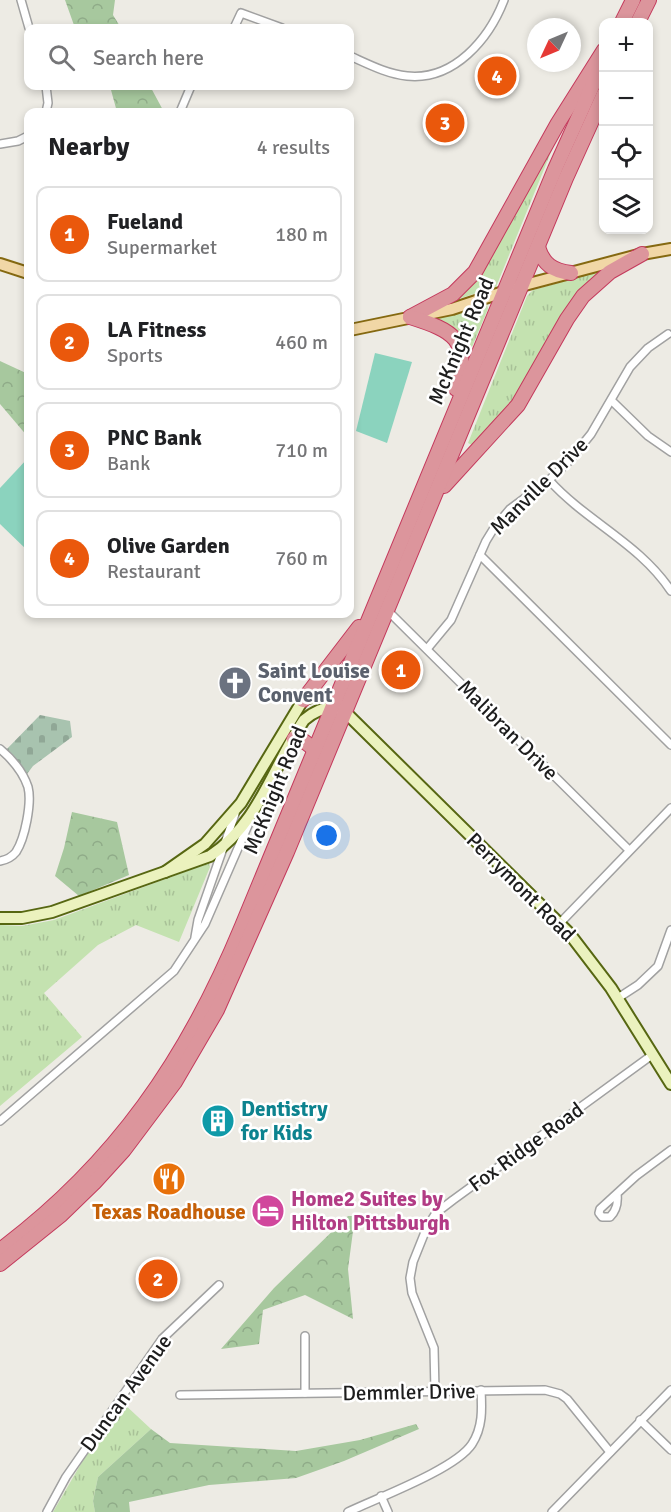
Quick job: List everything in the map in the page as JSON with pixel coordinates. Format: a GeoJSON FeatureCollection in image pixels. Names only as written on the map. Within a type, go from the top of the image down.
{"type":"FeatureCollection","features":[{"type":"Feature","properties":{"kind":"highway"},"geometry":{"type":"LineString","coordinates":[[640,18],[649,0]]}},
{"type":"Feature","properties":{"kind":"highway"},"geometry":{"type":"LineString","coordinates":[[410,317],[453,294],[475,272],[558,123],[599,56]]}},
{"type":"Feature","properties":{"kind":"highway","name":"McKnight Road"},"geometry":{"type":"LineString","coordinates":[[0,1264],[44,1229],[94,1183],[151,1115],[186,1065],[217,1010],[236,972],[373,608],[565,145],[599,69]]}},
{"type":"Feature","properties":{"kind":"highway","name":"McKnight Road"},"geometry":{"type":"LineString","coordinates":[[0,1250],[37,1221],[85,1175],[142,1108],[176,1059],[202,1014],[225,967],[314,749],[387,610],[599,103]]}},
{"type":"Feature","properties":{"kind":"highway"},"geometry":{"type":"LineString","coordinates":[[538,247],[548,265],[556,270],[570,273]]}},
{"type":"Feature","properties":{"kind":"highway"},"geometry":{"type":"LineString","coordinates":[[430,505],[454,473],[518,405],[567,319],[583,296],[610,272],[642,254]]}},
{"type":"Feature","properties":{"kind":"highway"},"geometry":{"type":"LineString","coordinates":[[410,317],[438,326],[448,332],[457,342],[461,356],[459,378],[429,473]]}},
{"type":"Feature","properties":{"kind":"highway"},"geometry":{"type":"LineString","coordinates":[[303,700],[373,608]]}},
{"type":"Feature","properties":{"kind":"highway"},"geometry":{"type":"LineString","coordinates":[[294,739],[305,742],[314,749]]}},
{"type":"Feature","properties":{"kind":"main road"},"geometry":{"type":"LineString","coordinates":[[354,329],[452,309],[521,286],[642,254],[671,249]]}},
{"type":"Feature","properties":{"kind":"main road"},"geometry":{"type":"LineString","coordinates":[[0,264],[24,272]]}},
{"type":"Feature","properties":{"kind":"street"},"geometry":{"type":"LineString","coordinates":[[21,0],[28,24]]}},
{"type":"Feature","properties":{"kind":"street"},"geometry":{"type":"LineString","coordinates":[[354,58],[384,71],[406,76],[425,75],[442,70],[461,60],[478,45],[491,27],[504,0]]}},
{"type":"Feature","properties":{"kind":"street"},"geometry":{"type":"LineString","coordinates":[[236,24],[241,12],[272,24]]}},
{"type":"Feature","properties":{"kind":"street"},"geometry":{"type":"LineString","coordinates":[[46,90],[47,108]]}},
{"type":"Feature","properties":{"kind":"street"},"geometry":{"type":"LineString","coordinates":[[182,108],[189,90]]}},
{"type":"Feature","properties":{"kind":"street"},"geometry":{"type":"LineString","coordinates":[[0,144],[24,138]]}},
{"type":"Feature","properties":{"kind":"street","name":"Manville Drive"},"geometry":{"type":"LineString","coordinates":[[427,650],[451,620],[490,534],[504,516],[549,480],[585,443],[612,401],[630,367],[648,348],[668,334]]}},
{"type":"Feature","properties":{"kind":"street"},"geometry":{"type":"LineString","coordinates":[[612,401],[648,435],[671,452]]}},
{"type":"Feature","properties":{"kind":"street"},"geometry":{"type":"LineString","coordinates":[[549,480],[580,510],[644,558],[671,591]]}},
{"type":"Feature","properties":{"kind":"street"},"geometry":{"type":"LineString","coordinates":[[480,555],[671,745]]}},
{"type":"Feature","properties":{"kind":"street","name":"Malibran Drive"},"geometry":{"type":"LineString","coordinates":[[387,610],[629,850]]}},
{"type":"Feature","properties":{"kind":"street"},"geometry":{"type":"LineString","coordinates":[[194,940],[198,920],[241,803],[303,700],[316,695],[337,706]]}},
{"type":"Feature","properties":{"kind":"street"},"geometry":{"type":"LineString","coordinates":[[0,1121],[161,984],[180,964],[205,924],[254,812],[294,739],[308,717],[337,706]]}},
{"type":"Feature","properties":{"kind":"street","name":"Perrymont Road"},"geometry":{"type":"LineString","coordinates":[[337,706],[560,923],[618,998],[671,1084]]}},
{"type":"Feature","properties":{"kind":"street"},"geometry":{"type":"LineString","coordinates":[[0,749],[22,774],[30,802],[18,848],[12,856],[0,861]]}},
{"type":"Feature","properties":{"kind":"street"},"geometry":{"type":"LineString","coordinates":[[165,872],[206,844],[241,803]]}},
{"type":"Feature","properties":{"kind":"street"},"geometry":{"type":"LineString","coordinates":[[560,923],[671,808]]}},
{"type":"Feature","properties":{"kind":"street"},"geometry":{"type":"LineString","coordinates":[[0,918],[22,918],[52,912],[205,859],[224,845],[254,812]]}},
{"type":"Feature","properties":{"kind":"street"},"geometry":{"type":"LineString","coordinates":[[618,998],[638,985],[658,966],[671,930]]}},
{"type":"Feature","properties":{"kind":"street","name":"Fox Ridge Road"},"geometry":{"type":"LineString","coordinates":[[435,1391],[434,1348],[412,1293],[410,1278],[419,1244],[432,1219],[453,1200],[652,1055]]}},
{"type":"Feature","properties":{"kind":"street"},"geometry":{"type":"LineString","coordinates":[[617,1194],[636,1176],[671,1150]]}},
{"type":"Feature","properties":{"kind":"street","name":"Duncan Avenue"},"geometry":{"type":"LineString","coordinates":[[47,1512],[66,1477],[162,1339],[219,1285]]}},
{"type":"Feature","properties":{"kind":"street"},"geometry":{"type":"LineString","coordinates":[[305,1336],[305,1393]]}},
{"type":"Feature","properties":{"kind":"street","name":"Demmler Drive"},"geometry":{"type":"LineString","coordinates":[[180,1395],[538,1389],[560,1394],[574,1406],[610,1452]]}},
{"type":"Feature","properties":{"kind":"street"},"geometry":{"type":"LineString","coordinates":[[348,1512],[446,1466],[467,1450],[480,1426],[481,1390]]}},
{"type":"Feature","properties":{"kind":"street"},"geometry":{"type":"LineString","coordinates":[[552,1512],[671,1390]]}},
{"type":"Feature","properties":{"kind":"street"},"geometry":{"type":"LineString","coordinates":[[640,1420],[671,1450]]}},
{"type":"Feature","properties":{"kind":"street"},"geometry":{"type":"LineString","coordinates":[[381,1496],[388,1512]]}},
{"type":"Feature","properties":{"kind":"green space"},"geometry":{"type":"Polygon","coordinates":[[[65,0],[115,0],[113,15],[119,24],[74,24],[65,0]]]}},
{"type":"Feature","properties":{"kind":"green space"},"geometry":{"type":"Polygon","coordinates":[[[111,90],[152,90],[162,108],[116,108],[111,90]]]}},
{"type":"Feature","properties":{"kind":"green space"},"geometry":{"type":"Polygon","coordinates":[[[558,135],[496,287],[445,303],[457,295],[558,135]]]}},
{"type":"Feature","properties":{"kind":"green space"},"geometry":{"type":"Polygon","coordinates":[[[601,271],[512,405],[474,446],[468,443],[527,296],[533,290],[601,271]]]}},
{"type":"Feature","properties":{"kind":"green space"},"geometry":{"type":"Polygon","coordinates":[[[487,304],[488,309],[469,354],[466,354],[436,319],[487,304]]]}},
{"type":"Feature","properties":{"kind":"green space"},"geometry":{"type":"Polygon","coordinates":[[[375,353],[412,362],[387,443],[356,431],[375,353]]]}},
{"type":"Feature","properties":{"kind":"green space"},"geometry":{"type":"Polygon","coordinates":[[[0,361],[24,372],[24,432],[0,404],[0,361]]]}},
{"type":"Feature","properties":{"kind":"green space"},"geometry":{"type":"Polygon","coordinates":[[[24,462],[24,547],[0,524],[0,488],[24,462]]]}},
{"type":"Feature","properties":{"kind":"green space"},"geometry":{"type":"Polygon","coordinates":[[[40,715],[70,721],[72,737],[33,766],[24,778],[4,752],[40,715]]]}},
{"type":"Feature","properties":{"kind":"green space"},"geometry":{"type":"Polygon","coordinates":[[[72,812],[117,822],[129,875],[79,896],[55,876],[72,812]]]}},
{"type":"Feature","properties":{"kind":"green space"},"geometry":{"type":"Polygon","coordinates":[[[209,863],[210,867],[179,942],[136,925],[98,945],[44,993],[82,1037],[0,1106],[0,925],[22,926],[54,920],[209,863]]]}},
{"type":"Feature","properties":{"kind":"green space"},"geometry":{"type":"Polygon","coordinates":[[[348,1216],[355,1216],[348,1269],[353,1319],[305,1295],[263,1310],[259,1344],[221,1349],[274,1288],[348,1216]]]}},
{"type":"Feature","properties":{"kind":"green space"},"geometry":{"type":"Polygon","coordinates":[[[122,1402],[151,1429],[98,1477],[93,1501],[95,1512],[53,1512],[82,1462],[122,1402]]]}},
{"type":"Feature","properties":{"kind":"green space"},"geometry":{"type":"Polygon","coordinates":[[[416,1424],[419,1429],[344,1461],[296,1478],[209,1485],[129,1502],[130,1512],[95,1512],[93,1501],[98,1477],[151,1429],[170,1443],[296,1451],[360,1440],[416,1424]]]}},
{"type":"Feature","properties":{"kind":"place","name":"Olive Garden"},"geometry":{"type":"Point","coordinates":[497,76]}},
{"type":"Feature","properties":{"kind":"place","name":"PNC Bank"},"geometry":{"type":"Point","coordinates":[445,123]}},
{"type":"Feature","properties":{"kind":"place","name":"Fueland"},"geometry":{"type":"Point","coordinates":[401,670]}},
{"type":"Feature","properties":{"kind":"place","name":"Saint Louise Convent"},"geometry":{"type":"Point","coordinates":[235,683]}},
{"type":"Feature","properties":{"kind":"place","name":"Dentistry for Kids"},"geometry":{"type":"Point","coordinates":[218,1121]}},
{"type":"Feature","properties":{"kind":"place","name":"Texas Roadhouse"},"geometry":{"type":"Point","coordinates":[169,1179]}},
{"type":"Feature","properties":{"kind":"place","name":"Home2 Suites by Hilton Pittsburgh"},"geometry":{"type":"Point","coordinates":[268,1211]}},
{"type":"Feature","properties":{"kind":"place","name":"LA Fitness"},"geometry":{"type":"Point","coordinates":[158,1279]}}]}
